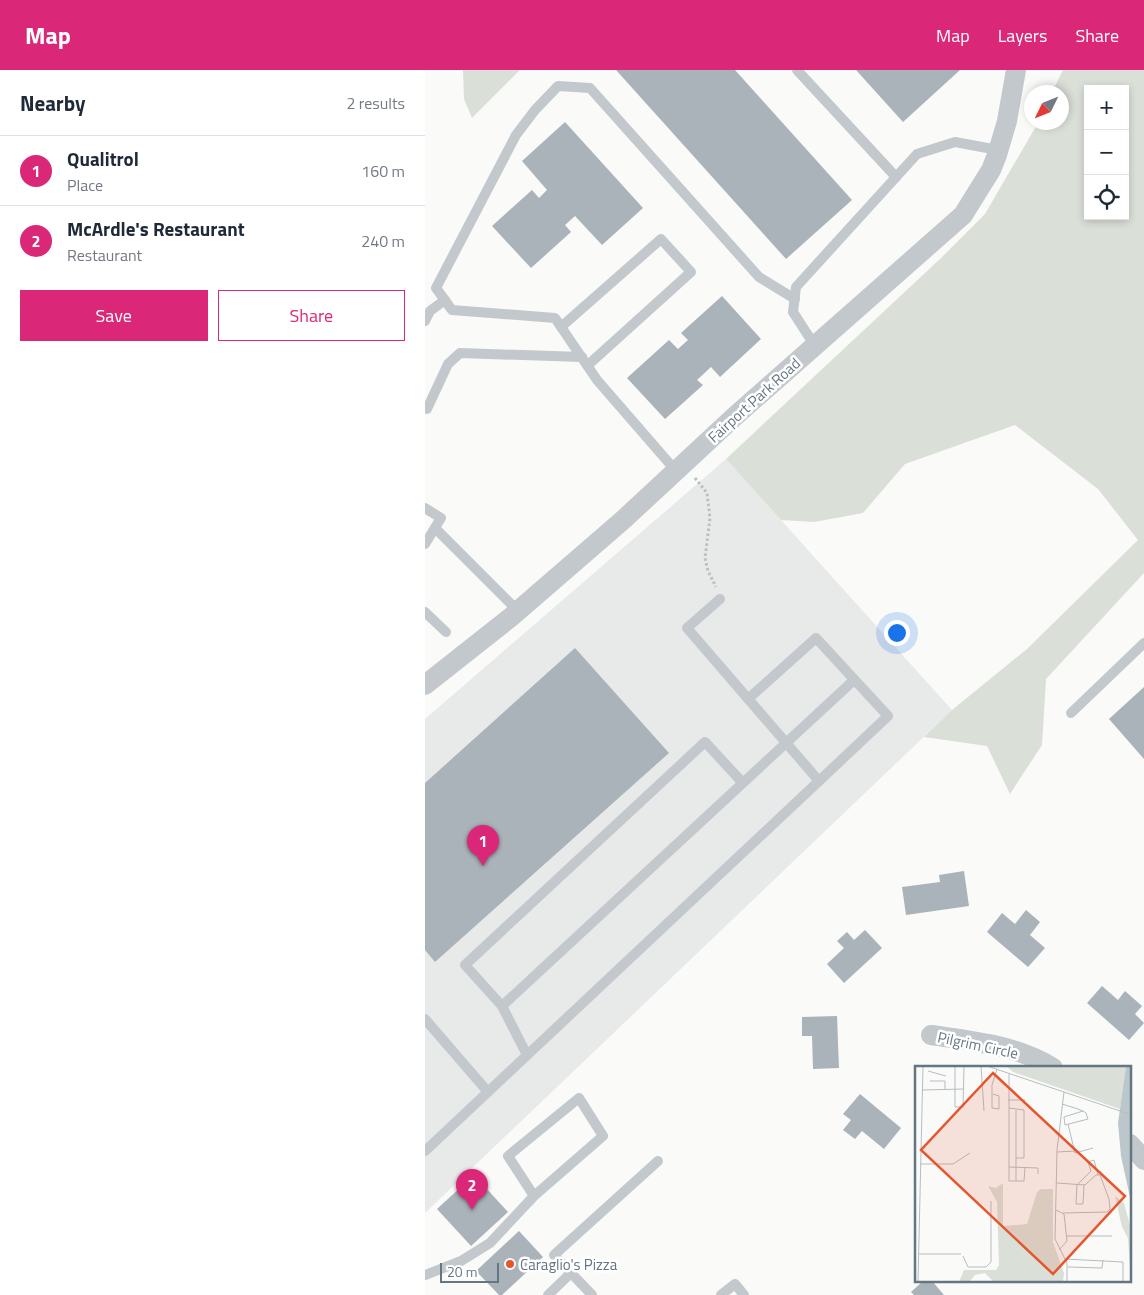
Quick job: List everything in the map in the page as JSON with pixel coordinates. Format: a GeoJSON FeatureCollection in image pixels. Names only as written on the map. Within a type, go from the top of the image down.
{"type":"FeatureCollection","features":[{"type":"Feature","properties":{"kind":"street","name":"Fairport Park Road"},"geometry":{"type":"LineString","coordinates":[[425,685],[518,611],[623,520],[963,215],[991,170],[1007,121],[1014,72]]}},
{"type":"Feature","properties":{"kind":"street","name":"Pilgrim Circle"},"geometry":{"type":"LineString","coordinates":[[931,1035],[981,1042],[1023,1053],[1049,1066]]}},
{"type":"Feature","properties":{"kind":"street"},"geometry":{"type":"LineString","coordinates":[[1131,1145],[1144,1160]]}},
{"type":"Feature","properties":{"kind":"lane"},"geometry":{"type":"LineString","coordinates":[[797,70],[896,177]]}},
{"type":"Feature","properties":{"kind":"lane"},"geometry":{"type":"LineString","coordinates":[[679,468],[597,380],[555,318],[452,310],[436,288],[515,134],[558,86],[590,88],[759,277],[795,299]]}},
{"type":"Feature","properties":{"kind":"lane"},"geometry":{"type":"LineString","coordinates":[[815,346],[793,312],[796,287],[917,154],[955,142],[998,150]]}},
{"type":"Feature","properties":{"kind":"lane"},"geometry":{"type":"LineString","coordinates":[[425,407],[427,408],[448,364],[460,353],[585,361],[691,272],[661,239],[561,327]]}},
{"type":"Feature","properties":{"kind":"lane"},"geometry":{"type":"LineString","coordinates":[[425,321],[430,311],[445,300]]}},
{"type":"Feature","properties":{"kind":"lane"},"geometry":{"type":"LineString","coordinates":[[425,508],[441,518],[425,544]]}},
{"type":"Feature","properties":{"kind":"lane"},"geometry":{"type":"LineString","coordinates":[[435,528],[518,611]]}},
{"type":"Feature","properties":{"kind":"lane"},"geometry":{"type":"LineString","coordinates":[[720,599],[687,628],[819,781]]}},
{"type":"Feature","properties":{"kind":"lane"},"geometry":{"type":"LineString","coordinates":[[425,612],[446,632]]}},
{"type":"Feature","properties":{"kind":"lane"},"geometry":{"type":"LineString","coordinates":[[425,1151],[888,716],[816,638],[748,699]]}},
{"type":"Feature","properties":{"kind":"lane"},"geometry":{"type":"LineString","coordinates":[[1071,713],[1144,643]]}},
{"type":"Feature","properties":{"kind":"lane"},"geometry":{"type":"LineString","coordinates":[[501,1006],[854,680]]}},
{"type":"Feature","properties":{"kind":"lane"},"geometry":{"type":"LineString","coordinates":[[527,1055],[501,1006],[465,965],[705,742],[742,782]]}},
{"type":"Feature","properties":{"kind":"lane"},"geometry":{"type":"LineString","coordinates":[[425,1019],[488,1092]]}},
{"type":"Feature","properties":{"kind":"lane"},"geometry":{"type":"LineString","coordinates":[[425,1275],[461,1261],[490,1243],[535,1196],[603,1136],[579,1098],[508,1156],[535,1196]]}},
{"type":"Feature","properties":{"kind":"lane"},"geometry":{"type":"LineString","coordinates":[[591,1295],[554,1255],[658,1161]]}},
{"type":"Feature","properties":{"kind":"lane"},"geometry":{"type":"LineString","coordinates":[[547,1295],[571,1273]]}},
{"type":"Feature","properties":{"kind":"lane"},"geometry":{"type":"LineString","coordinates":[[721,1295],[735,1284],[744,1295]]}},
{"type":"Feature","properties":{"kind":"path"},"geometry":{"type":"LineString","coordinates":[[679,468],[707,493],[710,518],[705,558],[708,571],[720,599]]}},
{"type":"Feature","properties":{"kind":"shaded area"},"geometry":{"type":"Polygon","coordinates":[[[463,70],[520,70],[472,118],[464,99],[463,70]]]}},
{"type":"Feature","properties":{"kind":"shaded area"},"geometry":{"type":"Polygon","coordinates":[[[1063,70],[1144,70],[1144,573],[1046,679],[1042,745],[1010,794],[987,746],[924,737],[952,710],[1027,649],[1138,540],[1098,489],[1015,425],[905,464],[863,513],[814,522],[781,520],[726,459],[940,259],[985,214],[1034,130],[1069,130],[1069,85],[1056,85],[1063,70]]]}},
{"type":"Feature","properties":{"kind":"shaded area"},"geometry":{"type":"Polygon","coordinates":[[[726,459],[952,710],[425,1213],[425,719],[726,459]]]}},
{"type":"Feature","properties":{"kind":"building"},"geometry":{"type":"Polygon","coordinates":[[[616,70],[735,70],[852,200],[786,259],[616,70]]]}},
{"type":"Feature","properties":{"kind":"building"},"geometry":{"type":"Polygon","coordinates":[[[856,70],[960,70],[903,122],[856,70]]]}},
{"type":"Feature","properties":{"kind":"building"},"geometry":{"type":"Polygon","coordinates":[[[565,122],[643,208],[602,245],[575,216],[565,225],[571,232],[531,268],[492,226],[532,190],[539,198],[547,190],[522,161],[565,122]]]}},
{"type":"Feature","properties":{"kind":"building"},"geometry":{"type":"Polygon","coordinates":[[[722,296],[761,339],[720,377],[711,367],[697,380],[703,385],[665,419],[627,378],[669,340],[678,349],[688,340],[681,333],[722,296]]]}},
{"type":"Feature","properties":{"kind":"building"},"geometry":{"type":"Polygon","coordinates":[[[575,648],[669,753],[435,962],[425,950],[425,783],[575,648]]]}},
{"type":"Feature","properties":{"kind":"building"},"geometry":{"type":"Polygon","coordinates":[[[1144,687],[1144,759],[1109,719],[1144,687]]]}},
{"type":"Feature","properties":{"kind":"building"},"geometry":{"type":"Polygon","coordinates":[[[964,871],[969,906],[906,915],[902,887],[940,882],[939,875],[964,871]]]}},
{"type":"Feature","properties":{"kind":"building"},"geometry":{"type":"Polygon","coordinates":[[[1026,910],[1040,922],[1030,935],[1045,948],[1028,967],[987,932],[1002,913],[1015,924],[1026,910]]]}},
{"type":"Feature","properties":{"kind":"building"},"geometry":{"type":"Polygon","coordinates":[[[865,930],[882,948],[844,983],[827,964],[844,948],[837,941],[847,932],[854,940],[865,930]]]}},
{"type":"Feature","properties":{"kind":"building"},"geometry":{"type":"Polygon","coordinates":[[[1102,986],[1118,1000],[1125,991],[1142,1006],[1135,1014],[1144,1023],[1129,1040],[1087,1003],[1102,986]]]}},
{"type":"Feature","properties":{"kind":"building"},"geometry":{"type":"Polygon","coordinates":[[[837,1016],[839,1068],[813,1069],[812,1036],[802,1036],[802,1017],[837,1016]]]}},
{"type":"Feature","properties":{"kind":"building"},"geometry":{"type":"Polygon","coordinates":[[[860,1094],[901,1128],[884,1149],[862,1131],[855,1139],[843,1130],[851,1120],[843,1114],[860,1094]]]}},
{"type":"Feature","properties":{"kind":"building"},"geometry":{"type":"Polygon","coordinates":[[[474,1175],[508,1212],[471,1246],[437,1209],[474,1175]]]}},
{"type":"Feature","properties":{"kind":"building","name":"Caraglio's Pizza"},"geometry":{"type":"Polygon","coordinates":[[[519,1231],[543,1257],[502,1295],[499,1295],[476,1271],[519,1231]]]}},
{"type":"Feature","properties":{"kind":"building"},"geometry":{"type":"Polygon","coordinates":[[[922,1282],[933,1282],[944,1295],[914,1295],[911,1292],[922,1282]]]}},
{"type":"Feature","properties":{"kind":"place","name":"Qualitrol"},"geometry":{"type":"Point","coordinates":[483,866]}},
{"type":"Feature","properties":{"kind":"place","name":"McArdle's Restaurant"},"geometry":{"type":"Point","coordinates":[472,1210]}},
{"type":"Feature","properties":{"kind":"place","name":"Caraglio's Pizza"},"geometry":{"type":"Point","coordinates":[510,1264]}}]}
